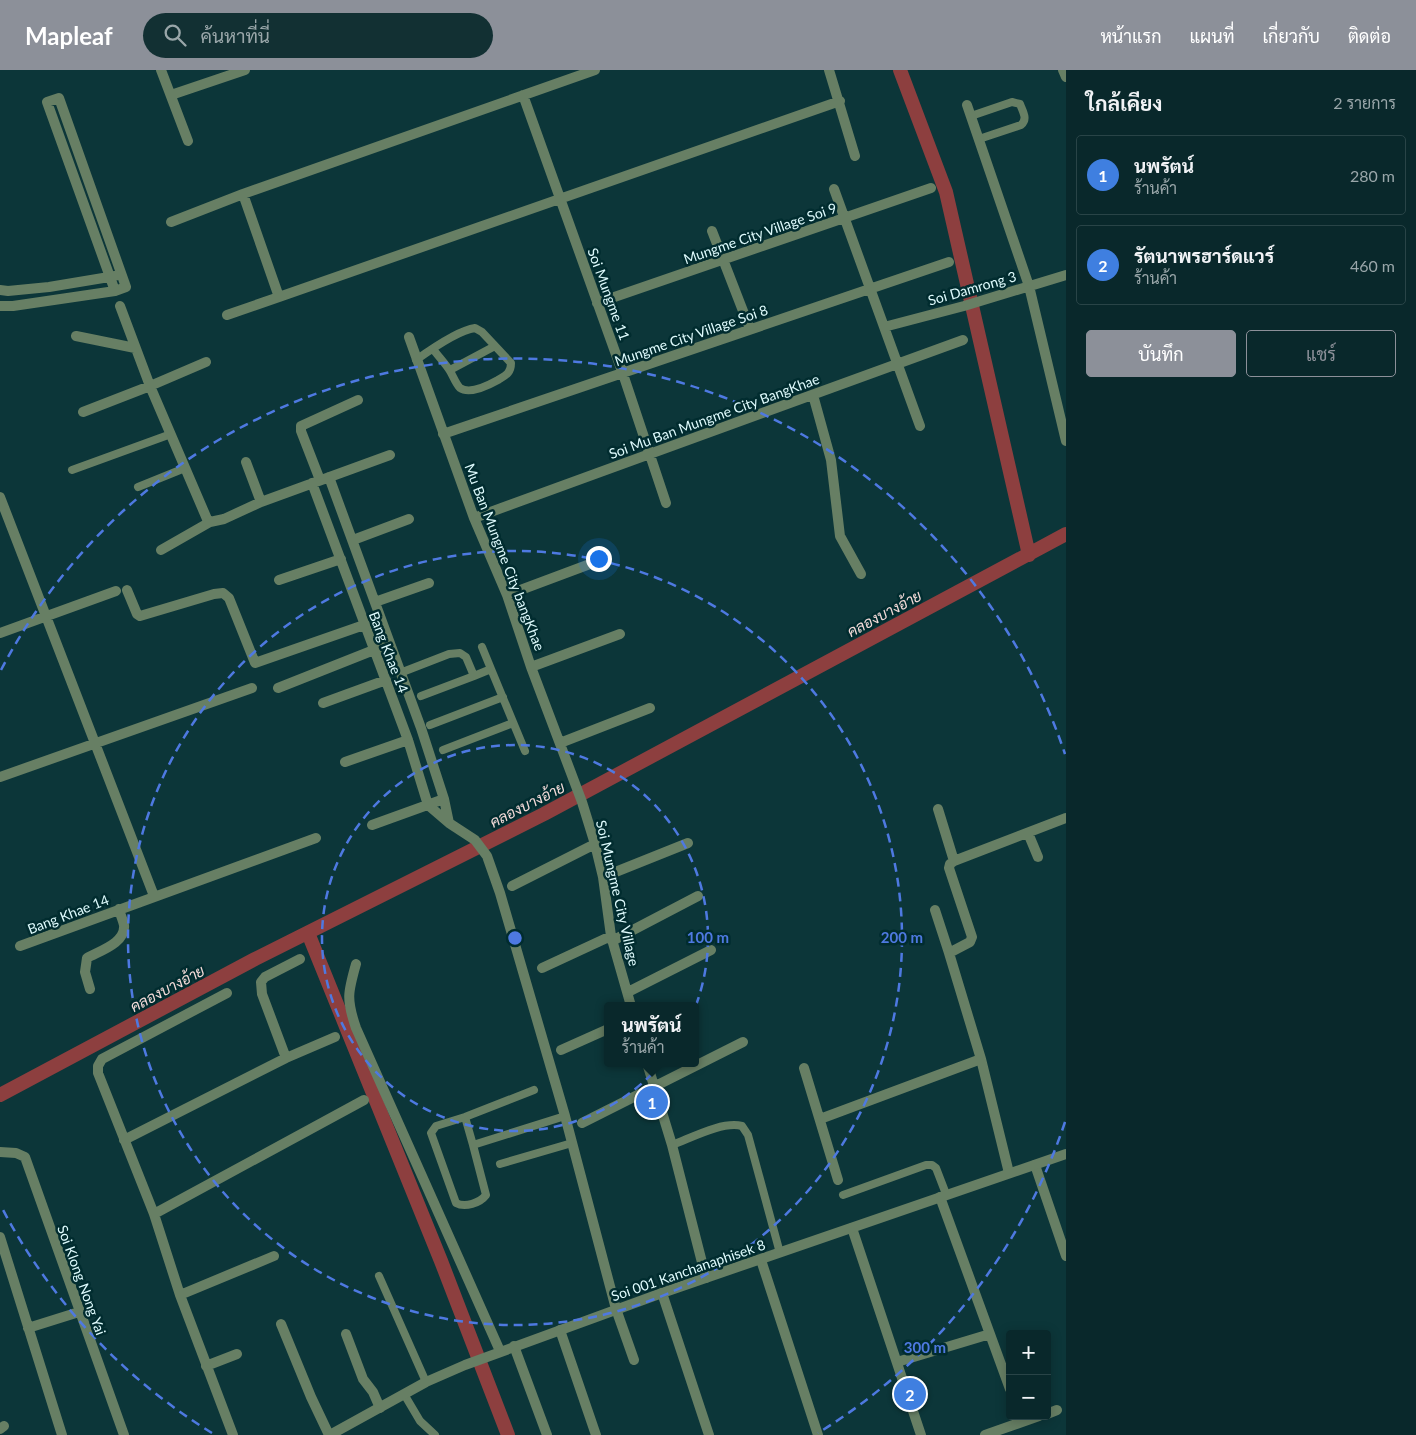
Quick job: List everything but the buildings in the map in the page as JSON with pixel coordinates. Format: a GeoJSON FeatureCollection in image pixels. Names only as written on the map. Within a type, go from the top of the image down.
{"type":"FeatureCollection","features":[{"type":"Feature","properties":{"kind":"street"},"geometry":{"type":"LineString","coordinates":[[161,70],[188,141]]}},
{"type":"Feature","properties":{"kind":"street"},"geometry":{"type":"LineString","coordinates":[[171,95],[245,70]]}},
{"type":"Feature","properties":{"kind":"street"},"geometry":{"type":"LineString","coordinates":[[172,222],[243,194],[595,70]]}},
{"type":"Feature","properties":{"kind":"street"},"geometry":{"type":"LineString","coordinates":[[829,70],[840,101],[855,156]]}},
{"type":"Feature","properties":{"kind":"street"},"geometry":{"type":"LineString","coordinates":[[1063,70],[1066,77]]}},
{"type":"Feature","properties":{"kind":"street","name":"Soi Mungme 11"},"geometry":{"type":"LineString","coordinates":[[524,95],[623,374],[666,503]]}},
{"type":"Feature","properties":{"kind":"street"},"geometry":{"type":"LineString","coordinates":[[0,306],[13,306],[115,291],[126,287],[59,98],[47,102],[115,291]]}},
{"type":"Feature","properties":{"kind":"street"},"geometry":{"type":"LineString","coordinates":[[227,315],[840,101]]}},
{"type":"Feature","properties":{"kind":"street"},"geometry":{"type":"LineString","coordinates":[[967,105],[1029,286],[1066,441]]}},
{"type":"Feature","properties":{"kind":"street"},"geometry":{"type":"LineString","coordinates":[[70,168],[82,163]]}},
{"type":"Feature","properties":{"kind":"street","name":"Mungme City Village Soi 9"},"geometry":{"type":"LineString","coordinates":[[597,303],[931,188]]}},
{"type":"Feature","properties":{"kind":"street"},"geometry":{"type":"LineString","coordinates":[[834,189],[920,426]]}},
{"type":"Feature","properties":{"kind":"street"},"geometry":{"type":"LineString","coordinates":[[243,194],[279,297]]}},
{"type":"Feature","properties":{"kind":"street"},"geometry":{"type":"LineString","coordinates":[[712,231],[750,329]]}},
{"type":"Feature","properties":{"kind":"street","name":"Mungme City Village Soi 8"},"geometry":{"type":"LineString","coordinates":[[443,434],[948,262]]}},
{"type":"Feature","properties":{"kind":"street"},"geometry":{"type":"LineString","coordinates":[[0,290],[49,287],[110,278],[122,274]]}},
{"type":"Feature","properties":{"kind":"street","name":"Soi Damrong 3"},"geometry":{"type":"LineString","coordinates":[[884,327],[964,306],[1066,275]]}},
{"type":"Feature","properties":{"kind":"street"},"geometry":{"type":"LineString","coordinates":[[120,306],[150,386],[207,519],[210,522]]}},
{"type":"Feature","properties":{"kind":"street"},"geometry":{"type":"LineString","coordinates":[[76,336],[135,348]]}},
{"type":"Feature","properties":{"kind":"street","name":"Mu Ban Mungme City bangKhae"},"geometry":{"type":"LineString","coordinates":[[409,337],[474,518],[507,595],[576,787]]}},
{"type":"Feature","properties":{"kind":"street","name":"Soi Mu Ban Mungme City BangKhae"},"geometry":{"type":"LineString","coordinates":[[474,518],[963,340]]}},
{"type":"Feature","properties":{"kind":"street"},"geometry":{"type":"LineString","coordinates":[[82,412],[206,362]]}},
{"type":"Feature","properties":{"kind":"street"},"geometry":{"type":"LineString","coordinates":[[813,395],[831,460],[840,536],[861,574]]}},
{"type":"Feature","properties":{"kind":"street"},"geometry":{"type":"LineString","coordinates":[[320,480],[301,431],[302,426],[358,400]]}},
{"type":"Feature","properties":{"kind":"street"},"geometry":{"type":"LineString","coordinates":[[162,550],[210,522],[224,520],[261,502],[390,455]]}},
{"type":"Feature","properties":{"kind":"street"},"geometry":{"type":"LineString","coordinates":[[246,462],[261,502]]}},
{"type":"Feature","properties":{"kind":"street","name":"Bang Khae 14"},"geometry":{"type":"LineString","coordinates":[[320,480],[352,540],[400,673],[425,726],[449,823]]}},
{"type":"Feature","properties":{"kind":"street","name":"Bang Khae 14"},"geometry":{"type":"LineString","coordinates":[[320,480],[341,560],[407,737],[428,805]]}},
{"type":"Feature","properties":{"kind":"street"},"geometry":{"type":"LineString","coordinates":[[0,497],[154,896]]}},
{"type":"Feature","properties":{"kind":"street"},"geometry":{"type":"LineString","coordinates":[[352,540],[409,519]]}},
{"type":"Feature","properties":{"kind":"street"},"geometry":{"type":"LineString","coordinates":[[279,580],[341,560]]}},
{"type":"Feature","properties":{"kind":"street"},"geometry":{"type":"LineString","coordinates":[[507,595],[598,561]]}},
{"type":"Feature","properties":{"kind":"street"},"geometry":{"type":"LineString","coordinates":[[375,602],[429,583]]}},
{"type":"Feature","properties":{"kind":"street"},"geometry":{"type":"LineString","coordinates":[[127,590],[137,614],[140,616],[222,593],[229,598],[255,663],[364,625]]}},
{"type":"Feature","properties":{"kind":"street"},"geometry":{"type":"LineString","coordinates":[[0,633],[116,591]]}},
{"type":"Feature","properties":{"kind":"street"},"geometry":{"type":"LineString","coordinates":[[532,667],[620,634]]}},
{"type":"Feature","properties":{"kind":"street"},"geometry":{"type":"LineString","coordinates":[[278,688],[389,644]]}},
{"type":"Feature","properties":{"kind":"street"},"geometry":{"type":"LineString","coordinates":[[323,703],[386,680]]}},
{"type":"Feature","properties":{"kind":"street"},"geometry":{"type":"LineString","coordinates":[[0,777],[252,688]]}},
{"type":"Feature","properties":{"kind":"street"},"geometry":{"type":"LineString","coordinates":[[560,743],[650,708]]}},
{"type":"Feature","properties":{"kind":"street"},"geometry":{"type":"LineString","coordinates":[[345,762],[407,737],[425,726]]}},
{"type":"Feature","properties":{"kind":"street","name":"Soi Mungme City Village"},"geometry":{"type":"LineString","coordinates":[[576,787],[595,844],[603,877],[612,939],[630,1002]]}},
{"type":"Feature","properties":{"kind":"street"},"geometry":{"type":"LineString","coordinates":[[372,825],[444,798]]}},
{"type":"Feature","properties":{"kind":"street"},"geometry":{"type":"LineString","coordinates":[[428,805],[449,823],[475,840],[487,856],[500,893],[565,1116],[616,1309],[634,1360]]}},
{"type":"Feature","properties":{"kind":"street"},"geometry":{"type":"LineString","coordinates":[[938,809],[954,861]]}},
{"type":"Feature","properties":{"kind":"street"},"geometry":{"type":"LineString","coordinates":[[948,953],[970,942],[972,937],[949,868],[950,864],[1066,818]]}},
{"type":"Feature","properties":{"kind":"street"},"geometry":{"type":"LineString","coordinates":[[1028,833],[1038,857]]}},
{"type":"Feature","properties":{"kind":"street","name":"Bang Khae 14"},"geometry":{"type":"LineString","coordinates":[[20,946],[316,838]]}},
{"type":"Feature","properties":{"kind":"street"},"geometry":{"type":"LineString","coordinates":[[512,886],[595,844]]}},
{"type":"Feature","properties":{"kind":"street"},"geometry":{"type":"LineString","coordinates":[[603,877],[688,844]]}},
{"type":"Feature","properties":{"kind":"street"},"geometry":{"type":"LineString","coordinates":[[542,968],[612,939],[698,896]]}},
{"type":"Feature","properties":{"kind":"street"},"geometry":{"type":"LineString","coordinates":[[90,989],[85,972],[86,958],[117,941],[123,934],[124,926],[119,909]]}},
{"type":"Feature","properties":{"kind":"street"},"geometry":{"type":"LineString","coordinates":[[935,910],[980,1059],[1009,1173]]}},
{"type":"Feature","properties":{"kind":"street"},"geometry":{"type":"LineString","coordinates":[[628,992],[711,950]]}},
{"type":"Feature","properties":{"kind":"street"},"geometry":{"type":"LineString","coordinates":[[286,1058],[262,994],[261,982],[300,959]]}},
{"type":"Feature","properties":{"kind":"street"},"geometry":{"type":"LineString","coordinates":[[356,964],[350,988],[349,1008],[356,1028],[500,1351]]}},
{"type":"Feature","properties":{"kind":"street"},"geometry":{"type":"LineString","coordinates":[[227,993],[102,1060],[98,1066],[98,1073],[154,1214],[180,1295],[233,1435]]}},
{"type":"Feature","properties":{"kind":"street"},"geometry":{"type":"LineString","coordinates":[[561,1050],[604,1031]]}},
{"type":"Feature","properties":{"kind":"street"},"geometry":{"type":"LineString","coordinates":[[124,1140],[286,1058],[335,1036]]}},
{"type":"Feature","properties":{"kind":"street"},"geometry":{"type":"LineString","coordinates":[[699,1065],[743,1042]]}},
{"type":"Feature","properties":{"kind":"street"},"geometry":{"type":"LineString","coordinates":[[820,1119],[980,1059]]}},
{"type":"Feature","properties":{"kind":"street"},"geometry":{"type":"LineString","coordinates":[[648,1067],[672,1145],[706,1278]]}},
{"type":"Feature","properties":{"kind":"street"},"geometry":{"type":"LineString","coordinates":[[582,1124],[695,1067]]}},
{"type":"Feature","properties":{"kind":"street"},"geometry":{"type":"LineString","coordinates":[[804,1068],[838,1180]]}},
{"type":"Feature","properties":{"kind":"street"},"geometry":{"type":"LineString","coordinates":[[154,1214],[364,1100]]}},
{"type":"Feature","properties":{"kind":"street","name":"Soi Klong Nong Yai"},"geometry":{"type":"LineString","coordinates":[[0,1152],[16,1153],[25,1158],[124,1435]]}},
{"type":"Feature","properties":{"kind":"street","name":"Soi 001 Kanchanaphisek 8"},"geometry":{"type":"LineString","coordinates":[[330,1435],[426,1382],[500,1351],[616,1309],[1066,1154]]}},
{"type":"Feature","properties":{"kind":"street"},"geometry":{"type":"LineString","coordinates":[[1035,1164],[1066,1256]]}},
{"type":"Feature","properties":{"kind":"street"},"geometry":{"type":"LineString","coordinates":[[943,1196],[1006,1378]]}},
{"type":"Feature","properties":{"kind":"street"},"geometry":{"type":"LineString","coordinates":[[852,1228],[921,1435]]}},
{"type":"Feature","properties":{"kind":"street"},"geometry":{"type":"LineString","coordinates":[[0,1237],[62,1435]]}},
{"type":"Feature","properties":{"kind":"street"},"geometry":{"type":"LineString","coordinates":[[180,1295],[274,1256]]}},
{"type":"Feature","properties":{"kind":"street"},"geometry":{"type":"LineString","coordinates":[[761,1260],[818,1435]]}},
{"type":"Feature","properties":{"kind":"street"},"geometry":{"type":"LineString","coordinates":[[662,1293],[709,1435]]}},
{"type":"Feature","properties":{"kind":"street"},"geometry":{"type":"LineString","coordinates":[[28,1328],[79,1312]]}},
{"type":"Feature","properties":{"kind":"street"},"geometry":{"type":"LineString","coordinates":[[281,1324],[311,1397],[330,1435]]}},
{"type":"Feature","properties":{"kind":"street"},"geometry":{"type":"LineString","coordinates":[[560,1330],[596,1435]]}},
{"type":"Feature","properties":{"kind":"street"},"geometry":{"type":"LineString","coordinates":[[346,1334],[362,1379],[373,1392],[380,1408]]}},
{"type":"Feature","properties":{"kind":"street"},"geometry":{"type":"LineString","coordinates":[[897,1362],[990,1334]]}},
{"type":"Feature","properties":{"kind":"street"},"geometry":{"type":"LineString","coordinates":[[514,1346],[547,1435]]}},
{"type":"Feature","properties":{"kind":"street"},"geometry":{"type":"LineString","coordinates":[[206,1366],[237,1354]]}},
{"type":"Feature","properties":{"kind":"street"},"geometry":{"type":"LineString","coordinates":[[985,1435],[1019,1420]]}},
{"type":"Feature","properties":{"kind":"lane"},"geometry":{"type":"LineString","coordinates":[[971,116],[1012,102],[1020,104],[1025,118],[1024,122],[1020,125],[979,139]]}},
{"type":"Feature","properties":{"kind":"lane"},"geometry":{"type":"LineString","coordinates":[[416,360],[433,349],[468,328],[475,328],[511,363],[511,369],[509,374],[491,384],[472,390],[465,390],[460,387],[450,370],[433,349]]}},
{"type":"Feature","properties":{"kind":"lane"},"geometry":{"type":"LineString","coordinates":[[450,370],[495,346]]}},
{"type":"Feature","properties":{"kind":"lane"},"geometry":{"type":"LineString","coordinates":[[72,470],[171,434]]}},
{"type":"Feature","properties":{"kind":"lane"},"geometry":{"type":"LineString","coordinates":[[138,487],[185,468]]}},
{"type":"Feature","properties":{"kind":"lane"},"geometry":{"type":"LineString","coordinates":[[482,647],[524,751]]}},
{"type":"Feature","properties":{"kind":"lane"},"geometry":{"type":"LineString","coordinates":[[400,673],[449,654],[460,653],[466,658],[474,676]]}},
{"type":"Feature","properties":{"kind":"lane"},"geometry":{"type":"LineString","coordinates":[[420,696],[491,669]]}},
{"type":"Feature","properties":{"kind":"lane"},"geometry":{"type":"LineString","coordinates":[[425,726],[502,697]]}},
{"type":"Feature","properties":{"kind":"lane"},"geometry":{"type":"LineString","coordinates":[[443,750],[513,723]]}},
{"type":"Feature","properties":{"kind":"lane"},"geometry":{"type":"LineString","coordinates":[[465,1117],[486,1195],[483,1200],[465,1206],[456,1203],[431,1133],[436,1126],[465,1117],[534,1090]]}},
{"type":"Feature","properties":{"kind":"lane"},"geometry":{"type":"LineString","coordinates":[[474,1145],[565,1116]]}},
{"type":"Feature","properties":{"kind":"lane"},"geometry":{"type":"LineString","coordinates":[[672,1145],[724,1126],[733,1124],[742,1126],[748,1135],[780,1253]]}},
{"type":"Feature","properties":{"kind":"lane"},"geometry":{"type":"LineString","coordinates":[[500,1164],[572,1143]]}},
{"type":"Feature","properties":{"kind":"lane"},"geometry":{"type":"LineString","coordinates":[[844,1195],[932,1164],[936,1168],[943,1196]]}},
{"type":"Feature","properties":{"kind":"lane"},"geometry":{"type":"LineString","coordinates":[[379,1276],[426,1382]]}},
{"type":"Feature","properties":{"kind":"lane"},"geometry":{"type":"LineString","coordinates":[[404,1394],[420,1421],[435,1435]]}},
{"type":"Feature","properties":{"kind":"waterway"},"geometry":{"type":"LineString","coordinates":[[900,70],[946,192],[1029,555]]}},
{"type":"Feature","properties":{"kind":"waterway","name":"คลองบางอ้าย"},"geometry":{"type":"LineString","coordinates":[[0,1095],[255,959],[544,814],[1066,534]]}},
{"type":"Feature","properties":{"kind":"waterway"},"geometry":{"type":"LineString","coordinates":[[308,933],[441,1261],[508,1435]]}},
{"type":"Feature","properties":{"kind":"place","name":"นพรัตน์"},"geometry":{"type":"Point","coordinates":[652,1102]}},
{"type":"Feature","properties":{"kind":"place","name":"รัตนาพรฮาร์ดแวร์"},"geometry":{"type":"Point","coordinates":[910,1394]}}]}
